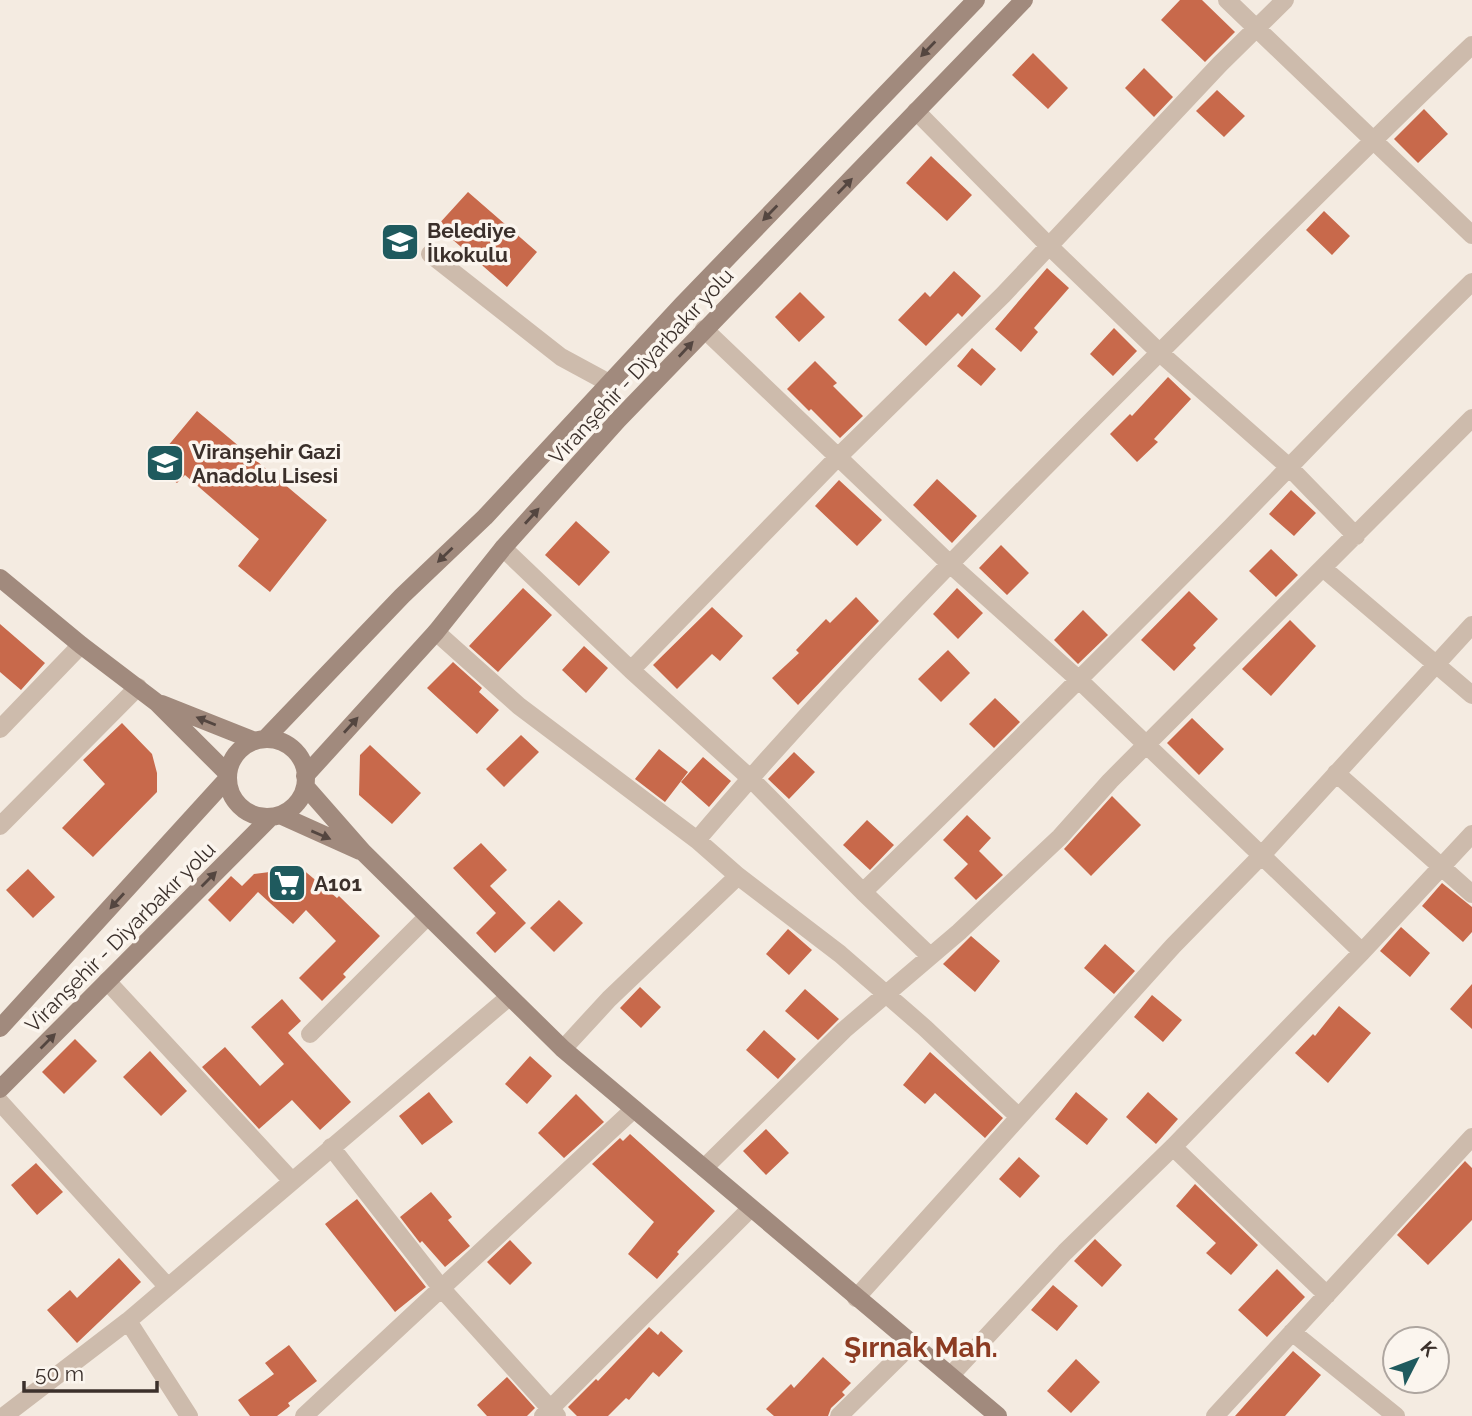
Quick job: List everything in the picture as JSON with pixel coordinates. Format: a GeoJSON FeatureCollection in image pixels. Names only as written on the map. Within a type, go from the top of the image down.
{"type":"FeatureCollection","features":[{"type":"Feature","properties":{"kind":"main road","name":"Viranşehir - Diyarbakır yolu"},"geometry":{"type":"LineString","coordinates":[[260,740],[402,596],[485,517],[609,383],[976,0]]}},
{"type":"Feature","properties":{"kind":"main road","name":"Viranşehir - Diyarbakır yolu"},"geometry":{"type":"LineString","coordinates":[[305,781],[436,632],[503,548],[704,329],[1024,0]]}},
{"type":"Feature","properties":{"kind":"main road"},"geometry":{"type":"LineString","coordinates":[[3,585],[156,702],[228,776],[234,798],[241,807],[260,816],[276,816],[363,852]]}},
{"type":"Feature","properties":{"kind":"main road"},"geometry":{"type":"LineString","coordinates":[[156,702],[260,740],[288,745],[303,764],[305,781],[296,804],[276,816]]}},
{"type":"Feature","properties":{"kind":"main road"},"geometry":{"type":"LineString","coordinates":[[228,776],[237,753],[245,746],[260,740]]}},
{"type":"Feature","properties":{"kind":"main road","name":"Viranşehir - Diyarbakır yolu"},"geometry":{"type":"LineString","coordinates":[[0,1028],[228,776]]}},
{"type":"Feature","properties":{"kind":"main road"},"geometry":{"type":"LineString","coordinates":[[305,781],[363,852],[563,1049],[998,1416]]}},
{"type":"Feature","properties":{"kind":"main road","name":"Viranşehir - Diyarbakır yolu"},"geometry":{"type":"LineString","coordinates":[[0,1089],[276,816]]}},
{"type":"Feature","properties":{"kind":"street"},"geometry":{"type":"LineString","coordinates":[[1227,0],[1472,235]]}},
{"type":"Feature","properties":{"kind":"street"},"geometry":{"type":"LineString","coordinates":[[631,670],[838,457],[1003,295],[1285,0]]}},
{"type":"Feature","properties":{"kind":"street"},"geometry":{"type":"LineString","coordinates":[[697,840],[750,778],[950,564],[1472,45]]}},
{"type":"Feature","properties":{"kind":"street"},"geometry":{"type":"LineString","coordinates":[[916,111],[1049,246],[1160,353],[1289,467],[1356,536]]}},
{"type":"Feature","properties":{"kind":"street"},"geometry":{"type":"LineString","coordinates":[[430,254],[561,358],[609,383]]}},
{"type":"Feature","properties":{"kind":"street"},"geometry":{"type":"LineString","coordinates":[[863,892],[1472,282]]}},
{"type":"Feature","properties":{"kind":"street"},"geometry":{"type":"LineString","coordinates":[[704,329],[950,564],[1078,679],[1362,952]]}},
{"type":"Feature","properties":{"kind":"street"},"geometry":{"type":"LineString","coordinates":[[704,1168],[844,1030],[959,932],[1060,837],[1110,781],[1469,427]]}},
{"type":"Feature","properties":{"kind":"street"},"geometry":{"type":"LineString","coordinates":[[503,548],[750,778],[930,956]]}},
{"type":"Feature","properties":{"kind":"street"},"geometry":{"type":"LineString","coordinates":[[1324,569],[1472,695]]}},
{"type":"Feature","properties":{"kind":"street"},"geometry":{"type":"LineString","coordinates":[[856,1297],[1173,946],[1261,856],[1472,625]]}},
{"type":"Feature","properties":{"kind":"street"},"geometry":{"type":"LineString","coordinates":[[436,632],[519,706],[697,840],[738,876],[840,954],[886,993],[1019,1117]]}},
{"type":"Feature","properties":{"kind":"street"},"geometry":{"type":"LineString","coordinates":[[0,729],[81,645]]}},
{"type":"Feature","properties":{"kind":"street"},"geometry":{"type":"LineString","coordinates":[[0,826],[138,687]]}},
{"type":"Feature","properties":{"kind":"street"},"geometry":{"type":"LineString","coordinates":[[1336,773],[1472,894]]}},
{"type":"Feature","properties":{"kind":"street"},"geometry":{"type":"LineString","coordinates":[[951,1375],[1065,1252],[1173,1147],[1472,834]]}},
{"type":"Feature","properties":{"kind":"street"},"geometry":{"type":"LineString","coordinates":[[563,1049],[609,999],[738,876]]}},
{"type":"Feature","properties":{"kind":"street"},"geometry":{"type":"LineString","coordinates":[[310,1034],[428,916]]}},
{"type":"Feature","properties":{"kind":"street"},"geometry":{"type":"LineString","coordinates":[[107,981],[292,1181]]}},
{"type":"Feature","properties":{"kind":"street"},"geometry":{"type":"LineString","coordinates":[[7,1410],[128,1321],[509,997]]}},
{"type":"Feature","properties":{"kind":"street"},"geometry":{"type":"LineString","coordinates":[[0,1102],[167,1286]]}},
{"type":"Feature","properties":{"kind":"street"},"geometry":{"type":"LineString","coordinates":[[304,1416],[634,1109]]}},
{"type":"Feature","properties":{"kind":"street"},"geometry":{"type":"LineString","coordinates":[[1215,1416],[1472,1137]]}},
{"type":"Feature","properties":{"kind":"street"},"geometry":{"type":"LineString","coordinates":[[331,1147],[442,1289],[550,1414],[750,1209]]}},
{"type":"Feature","properties":{"kind":"street"},"geometry":{"type":"LineString","coordinates":[[1173,1147],[1327,1295]]}},
{"type":"Feature","properties":{"kind":"street"},"geometry":{"type":"LineString","coordinates":[[128,1321],[189,1416]]}},
{"type":"Feature","properties":{"kind":"street"},"geometry":{"type":"LineString","coordinates":[[1292,1332],[1396,1416]]}},
{"type":"Feature","properties":{"kind":"street"},"geometry":{"type":"LineString","coordinates":[[839,1416],[912,1344]]}},
{"type":"Feature","properties":{"kind":"building"},"geometry":{"type":"Polygon","coordinates":[[[1180,0],[1202,0],[1235,32],[1205,62],[1161,20],[1180,0]]]}},
{"type":"Feature","properties":{"kind":"building"},"geometry":{"type":"Polygon","coordinates":[[[1033,53],[1068,88],[1048,109],[1012,75],[1033,53]]]}},
{"type":"Feature","properties":{"kind":"building"},"geometry":{"type":"Polygon","coordinates":[[[1144,68],[1173,97],[1154,117],[1125,88],[1144,68]]]}},
{"type":"Feature","properties":{"kind":"building"},"geometry":{"type":"Polygon","coordinates":[[[1217,90],[1245,116],[1224,137],[1196,111],[1217,90]]]}},
{"type":"Feature","properties":{"kind":"building"},"geometry":{"type":"Polygon","coordinates":[[[1424,109],[1448,134],[1418,163],[1394,139],[1424,109]]]}},
{"type":"Feature","properties":{"kind":"building"},"geometry":{"type":"Polygon","coordinates":[[[931,156],[972,195],[947,221],[906,183],[931,156]]]}},
{"type":"Feature","properties":{"kind":"building"},"geometry":{"type":"Polygon","coordinates":[[[468,192],[537,252],[507,287],[437,226],[468,192]]]}},
{"type":"Feature","properties":{"kind":"building"},"geometry":{"type":"Polygon","coordinates":[[[1324,211],[1350,236],[1332,255],[1306,230],[1324,211]]]}},
{"type":"Feature","properties":{"kind":"building"},"geometry":{"type":"Polygon","coordinates":[[[1047,268],[1069,288],[1034,328],[1038,332],[1021,352],[995,329],[1047,268]]]}},
{"type":"Feature","properties":{"kind":"building"},"geometry":{"type":"Polygon","coordinates":[[[954,271],[981,296],[962,317],[958,313],[926,346],[898,320],[925,292],[930,297],[954,271]]]}},
{"type":"Feature","properties":{"kind":"building"},"geometry":{"type":"Polygon","coordinates":[[[800,292],[825,317],[799,342],[775,317],[800,292]]]}},
{"type":"Feature","properties":{"kind":"building"},"geometry":{"type":"Polygon","coordinates":[[[1114,328],[1137,351],[1113,376],[1090,354],[1114,328]]]}},
{"type":"Feature","properties":{"kind":"building"},"geometry":{"type":"Polygon","coordinates":[[[972,348],[996,369],[981,386],[957,366],[972,348]]]}},
{"type":"Feature","properties":{"kind":"building"},"geometry":{"type":"Polygon","coordinates":[[[815,361],[837,383],[833,386],[863,416],[840,438],[787,389],[815,361]]]}},
{"type":"Feature","properties":{"kind":"building"},"geometry":{"type":"Polygon","coordinates":[[[1168,377],[1191,399],[1154,439],[1158,442],[1137,462],[1110,434],[1130,414],[1132,416],[1168,377]]]}},
{"type":"Feature","properties":{"kind":"building"},"geometry":{"type":"Polygon","coordinates":[[[197,411],[327,520],[270,592],[238,566],[259,539],[185,475],[177,483],[152,465],[197,411]]]}},
{"type":"Feature","properties":{"kind":"building"},"geometry":{"type":"Polygon","coordinates":[[[937,479],[977,516],[952,543],[913,505],[937,479]]]}},
{"type":"Feature","properties":{"kind":"building"},"geometry":{"type":"Polygon","coordinates":[[[839,480],[882,520],[857,546],[815,506],[839,480]]]}},
{"type":"Feature","properties":{"kind":"building"},"geometry":{"type":"Polygon","coordinates":[[[1291,490],[1316,513],[1294,536],[1269,514],[1291,490]]]}},
{"type":"Feature","properties":{"kind":"building"},"geometry":{"type":"Polygon","coordinates":[[[576,521],[610,552],[579,586],[545,555],[576,521]]]}},
{"type":"Feature","properties":{"kind":"building"},"geometry":{"type":"Polygon","coordinates":[[[1001,545],[1029,573],[1007,595],[979,568],[1001,545]]]}},
{"type":"Feature","properties":{"kind":"building"},"geometry":{"type":"Polygon","coordinates":[[[1271,549],[1298,575],[1276,597],[1249,571],[1271,549]]]}},
{"type":"Feature","properties":{"kind":"building"},"geometry":{"type":"Polygon","coordinates":[[[523,588],[552,615],[498,672],[469,646],[523,588]]]}},
{"type":"Feature","properties":{"kind":"building"},"geometry":{"type":"Polygon","coordinates":[[[957,588],[983,613],[958,639],[933,614],[957,588]]]}},
{"type":"Feature","properties":{"kind":"building"},"geometry":{"type":"Polygon","coordinates":[[[1189,591],[1218,619],[1193,645],[1196,648],[1174,671],[1141,640],[1189,591]]]}},
{"type":"Feature","properties":{"kind":"building"},"geometry":{"type":"Polygon","coordinates":[[[856,597],[879,621],[798,705],[772,678],[799,653],[796,650],[826,619],[830,623],[856,597]]]}},
{"type":"Feature","properties":{"kind":"building"},"geometry":{"type":"Polygon","coordinates":[[[712,607],[743,636],[720,661],[712,654],[677,689],[653,665],[712,607]]]}},
{"type":"Feature","properties":{"kind":"building"},"geometry":{"type":"Polygon","coordinates":[[[1083,610],[1108,635],[1078,664],[1054,640],[1083,610]]]}},
{"type":"Feature","properties":{"kind":"building"},"geometry":{"type":"Polygon","coordinates":[[[1290,620],[1316,646],[1271,696],[1242,669],[1290,620]]]}},
{"type":"Feature","properties":{"kind":"building"},"geometry":{"type":"Polygon","coordinates":[[[0,624],[45,663],[21,690],[0,672],[0,624]]]}},
{"type":"Feature","properties":{"kind":"building"},"geometry":{"type":"Polygon","coordinates":[[[584,646],[608,668],[586,693],[562,670],[584,646]]]}},
{"type":"Feature","properties":{"kind":"building"},"geometry":{"type":"Polygon","coordinates":[[[948,650],[970,673],[941,702],[918,679],[948,650]]]}},
{"type":"Feature","properties":{"kind":"building"},"geometry":{"type":"Polygon","coordinates":[[[453,662],[482,688],[479,692],[499,710],[477,734],[427,688],[453,662]]]}},
{"type":"Feature","properties":{"kind":"building"},"geometry":{"type":"Polygon","coordinates":[[[995,698],[1020,722],[994,748],[969,724],[995,698]]]}},
{"type":"Feature","properties":{"kind":"building"},"geometry":{"type":"Polygon","coordinates":[[[1192,718],[1224,749],[1199,775],[1167,743],[1192,718]]]}},
{"type":"Feature","properties":{"kind":"building"},"geometry":{"type":"Polygon","coordinates":[[[122,723],[152,754],[157,773],[157,792],[93,857],[62,828],[105,784],[83,760],[122,723]]]}},
{"type":"Feature","properties":{"kind":"building"},"geometry":{"type":"Polygon","coordinates":[[[521,735],[539,752],[504,787],[486,769],[521,735]]]}},
{"type":"Feature","properties":{"kind":"building"},"geometry":{"type":"Polygon","coordinates":[[[370,745],[421,793],[392,824],[359,795],[360,755],[370,745]]]}},
{"type":"Feature","properties":{"kind":"building"},"geometry":{"type":"Polygon","coordinates":[[[659,749],[688,772],[665,802],[635,779],[659,749]]]}},
{"type":"Feature","properties":{"kind":"building"},"geometry":{"type":"Polygon","coordinates":[[[794,752],[815,772],[789,799],[768,779],[794,752]]]}},
{"type":"Feature","properties":{"kind":"building"},"geometry":{"type":"Polygon","coordinates":[[[703,757],[731,781],[709,807],[681,782],[703,757]]]}},
{"type":"Feature","properties":{"kind":"building"},"geometry":{"type":"Polygon","coordinates":[[[1112,796],[1141,825],[1091,876],[1064,849],[1112,796]]]}},
{"type":"Feature","properties":{"kind":"building"},"geometry":{"type":"Polygon","coordinates":[[[967,815],[991,838],[979,851],[1003,875],[976,900],[954,878],[968,864],[943,840],[967,815]]]}},
{"type":"Feature","properties":{"kind":"building"},"geometry":{"type":"Polygon","coordinates":[[[867,820],[894,845],[870,870],[843,845],[867,820]]]}},
{"type":"Feature","properties":{"kind":"building"},"geometry":{"type":"Polygon","coordinates":[[[481,843],[507,870],[490,886],[526,923],[495,953],[476,933],[496,913],[453,868],[481,843]]]}},
{"type":"Feature","properties":{"kind":"building"},"geometry":{"type":"Polygon","coordinates":[[[301,868],[337,898],[339,896],[380,936],[343,974],[346,977],[322,1001],[299,978],[336,941],[306,910],[293,924],[258,892],[230,922],[208,900],[231,876],[242,886],[254,874],[301,868]]]}},
{"type":"Feature","properties":{"kind":"building"},"geometry":{"type":"Polygon","coordinates":[[[28,869],[55,897],[33,918],[6,890],[28,869]]]}},
{"type":"Feature","properties":{"kind":"building"},"geometry":{"type":"Polygon","coordinates":[[[1442,883],[1472,907],[1472,932],[1463,942],[1422,906],[1442,883]]]}},
{"type":"Feature","properties":{"kind":"building"},"geometry":{"type":"Polygon","coordinates":[[[559,900],[583,923],[554,952],[530,928],[559,900]]]}},
{"type":"Feature","properties":{"kind":"building"},"geometry":{"type":"Polygon","coordinates":[[[1401,927],[1430,953],[1410,977],[1380,951],[1401,927]]]}},
{"type":"Feature","properties":{"kind":"building"},"geometry":{"type":"Polygon","coordinates":[[[788,929],[812,950],[789,975],[766,954],[788,929]]]}},
{"type":"Feature","properties":{"kind":"building"},"geometry":{"type":"Polygon","coordinates":[[[971,936],[1000,961],[975,992],[943,964],[971,936]]]}},
{"type":"Feature","properties":{"kind":"building"},"geometry":{"type":"Polygon","coordinates":[[[1105,944],[1135,971],[1114,994],[1084,968],[1105,944]]]}},
{"type":"Feature","properties":{"kind":"building"},"geometry":{"type":"Polygon","coordinates":[[[1472,984],[1472,1029],[1450,1009],[1472,984]]]}},
{"type":"Feature","properties":{"kind":"building"},"geometry":{"type":"Polygon","coordinates":[[[640,987],[661,1007],[641,1028],[620,1008],[640,987]]]}},
{"type":"Feature","properties":{"kind":"building"},"geometry":{"type":"Polygon","coordinates":[[[805,989],[839,1019],[818,1040],[785,1011],[805,989]]]}},
{"type":"Feature","properties":{"kind":"building"},"geometry":{"type":"Polygon","coordinates":[[[1152,995],[1182,1020],[1163,1042],[1134,1017],[1152,995]]]}},
{"type":"Feature","properties":{"kind":"building"},"geometry":{"type":"Polygon","coordinates":[[[282,999],[301,1021],[288,1033],[351,1102],[320,1130],[292,1100],[259,1129],[202,1067],[225,1047],[260,1086],[284,1064],[251,1027],[282,999]]]}},
{"type":"Feature","properties":{"kind":"building"},"geometry":{"type":"Polygon","coordinates":[[[1339,1006],[1371,1033],[1328,1083],[1295,1053],[1313,1034],[1315,1036],[1339,1006]]]}},
{"type":"Feature","properties":{"kind":"building"},"geometry":{"type":"Polygon","coordinates":[[[764,1030],[796,1059],[778,1079],[746,1050],[764,1030]]]}},
{"type":"Feature","properties":{"kind":"building"},"geometry":{"type":"Polygon","coordinates":[[[75,1039],[97,1061],[64,1094],[42,1072],[75,1039]]]}},
{"type":"Feature","properties":{"kind":"building"},"geometry":{"type":"Polygon","coordinates":[[[150,1051],[187,1091],[161,1116],[123,1077],[150,1051]]]}},
{"type":"Feature","properties":{"kind":"building"},"geometry":{"type":"Polygon","coordinates":[[[930,1052],[1003,1118],[985,1138],[935,1093],[925,1104],[903,1085],[930,1052]]]}},
{"type":"Feature","properties":{"kind":"building"},"geometry":{"type":"Polygon","coordinates":[[[530,1056],[552,1076],[527,1104],[505,1084],[530,1056]]]}},
{"type":"Feature","properties":{"kind":"building"},"geometry":{"type":"Polygon","coordinates":[[[429,1092],[453,1122],[422,1145],[399,1116],[429,1092]]]}},
{"type":"Feature","properties":{"kind":"building"},"geometry":{"type":"Polygon","coordinates":[[[1076,1092],[1108,1119],[1087,1145],[1055,1119],[1076,1092]]]}},
{"type":"Feature","properties":{"kind":"building"},"geometry":{"type":"Polygon","coordinates":[[[1148,1092],[1178,1119],[1156,1144],[1126,1117],[1148,1092]]]}},
{"type":"Feature","properties":{"kind":"building"},"geometry":{"type":"Polygon","coordinates":[[[576,1094],[604,1122],[564,1158],[538,1133],[576,1094]]]}},
{"type":"Feature","properties":{"kind":"building"},"geometry":{"type":"Polygon","coordinates":[[[766,1129],[789,1153],[766,1175],[743,1151],[766,1129]]]}},
{"type":"Feature","properties":{"kind":"building"},"geometry":{"type":"Polygon","coordinates":[[[630,1134],[715,1211],[677,1252],[679,1254],[657,1279],[628,1254],[654,1222],[592,1164],[620,1138],[623,1141],[630,1134]]]}},
{"type":"Feature","properties":{"kind":"building"},"geometry":{"type":"Polygon","coordinates":[[[1019,1157],[1040,1176],[1020,1198],[999,1179],[1019,1157]]]}},
{"type":"Feature","properties":{"kind":"building"},"geometry":{"type":"Polygon","coordinates":[[[1465,1161],[1472,1168],[1472,1220],[1428,1265],[1397,1235],[1465,1161]]]}},
{"type":"Feature","properties":{"kind":"building"},"geometry":{"type":"Polygon","coordinates":[[[36,1163],[63,1192],[37,1215],[11,1185],[36,1163]]]}},
{"type":"Feature","properties":{"kind":"building"},"geometry":{"type":"Polygon","coordinates":[[[1195,1184],[1258,1245],[1231,1275],[1206,1253],[1216,1243],[1176,1206],[1195,1184]]]}},
{"type":"Feature","properties":{"kind":"building"},"geometry":{"type":"Polygon","coordinates":[[[431,1192],[452,1217],[448,1220],[470,1246],[445,1267],[422,1241],[420,1243],[400,1217],[431,1192]]]}},
{"type":"Feature","properties":{"kind":"building"},"geometry":{"type":"Polygon","coordinates":[[[357,1199],[426,1287],[395,1312],[325,1224],[357,1199]]]}},
{"type":"Feature","properties":{"kind":"building"},"geometry":{"type":"Polygon","coordinates":[[[1095,1239],[1122,1265],[1102,1287],[1074,1261],[1095,1239]]]}},
{"type":"Feature","properties":{"kind":"building"},"geometry":{"type":"Polygon","coordinates":[[[510,1240],[532,1263],[510,1285],[487,1262],[510,1240]]]}},
{"type":"Feature","properties":{"kind":"building"},"geometry":{"type":"Polygon","coordinates":[[[119,1258],[141,1282],[77,1343],[47,1310],[70,1290],[77,1298],[119,1258]]]}},
{"type":"Feature","properties":{"kind":"building"},"geometry":{"type":"Polygon","coordinates":[[[1277,1269],[1305,1297],[1267,1337],[1238,1310],[1277,1269]]]}},
{"type":"Feature","properties":{"kind":"building"},"geometry":{"type":"Polygon","coordinates":[[[1053,1285],[1078,1306],[1057,1331],[1031,1310],[1053,1285]]]}},
{"type":"Feature","properties":{"kind":"building"},"geometry":{"type":"Polygon","coordinates":[[[649,1327],[658,1335],[661,1331],[683,1351],[659,1377],[653,1372],[629,1400],[626,1398],[608,1416],[577,1416],[568,1407],[596,1379],[598,1381],[649,1327]]]}},
{"type":"Feature","properties":{"kind":"building"},"geometry":{"type":"Polygon","coordinates":[[[289,1345],[317,1381],[288,1403],[290,1406],[277,1416],[250,1416],[238,1400],[274,1374],[265,1363],[289,1345]]]}},
{"type":"Feature","properties":{"kind":"building"},"geometry":{"type":"Polygon","coordinates":[[[1293,1351],[1321,1375],[1285,1416],[1235,1416],[1293,1351]]]}},
{"type":"Feature","properties":{"kind":"building"},"geometry":{"type":"Polygon","coordinates":[[[823,1357],[851,1383],[842,1392],[845,1395],[831,1408],[828,1416],[774,1416],[766,1409],[791,1384],[794,1388],[823,1357]]]}},
{"type":"Feature","properties":{"kind":"building"},"geometry":{"type":"Polygon","coordinates":[[[1076,1359],[1100,1382],[1071,1413],[1047,1391],[1076,1359]]]}},
{"type":"Feature","properties":{"kind":"building"},"geometry":{"type":"Polygon","coordinates":[[[507,1377],[535,1408],[527,1416],[487,1416],[477,1405],[507,1377]]]}},
{"type":"Feature","properties":{"kind":"place","name":"Belediye İlkokulu"},"geometry":{"type":"Point","coordinates":[400,242]}},
{"type":"Feature","properties":{"kind":"place","name":"Viranşehir Gazi Anadolu Lisesi"},"geometry":{"type":"Point","coordinates":[165,463]}},
{"type":"Feature","properties":{"kind":"place","name":"A101"},"geometry":{"type":"Point","coordinates":[287,883]}},
{"type":"Feature","properties":{"kind":"district","name":"Şırnak Mah."},"geometry":{"type":"Point","coordinates":[921,1347]}}]}
